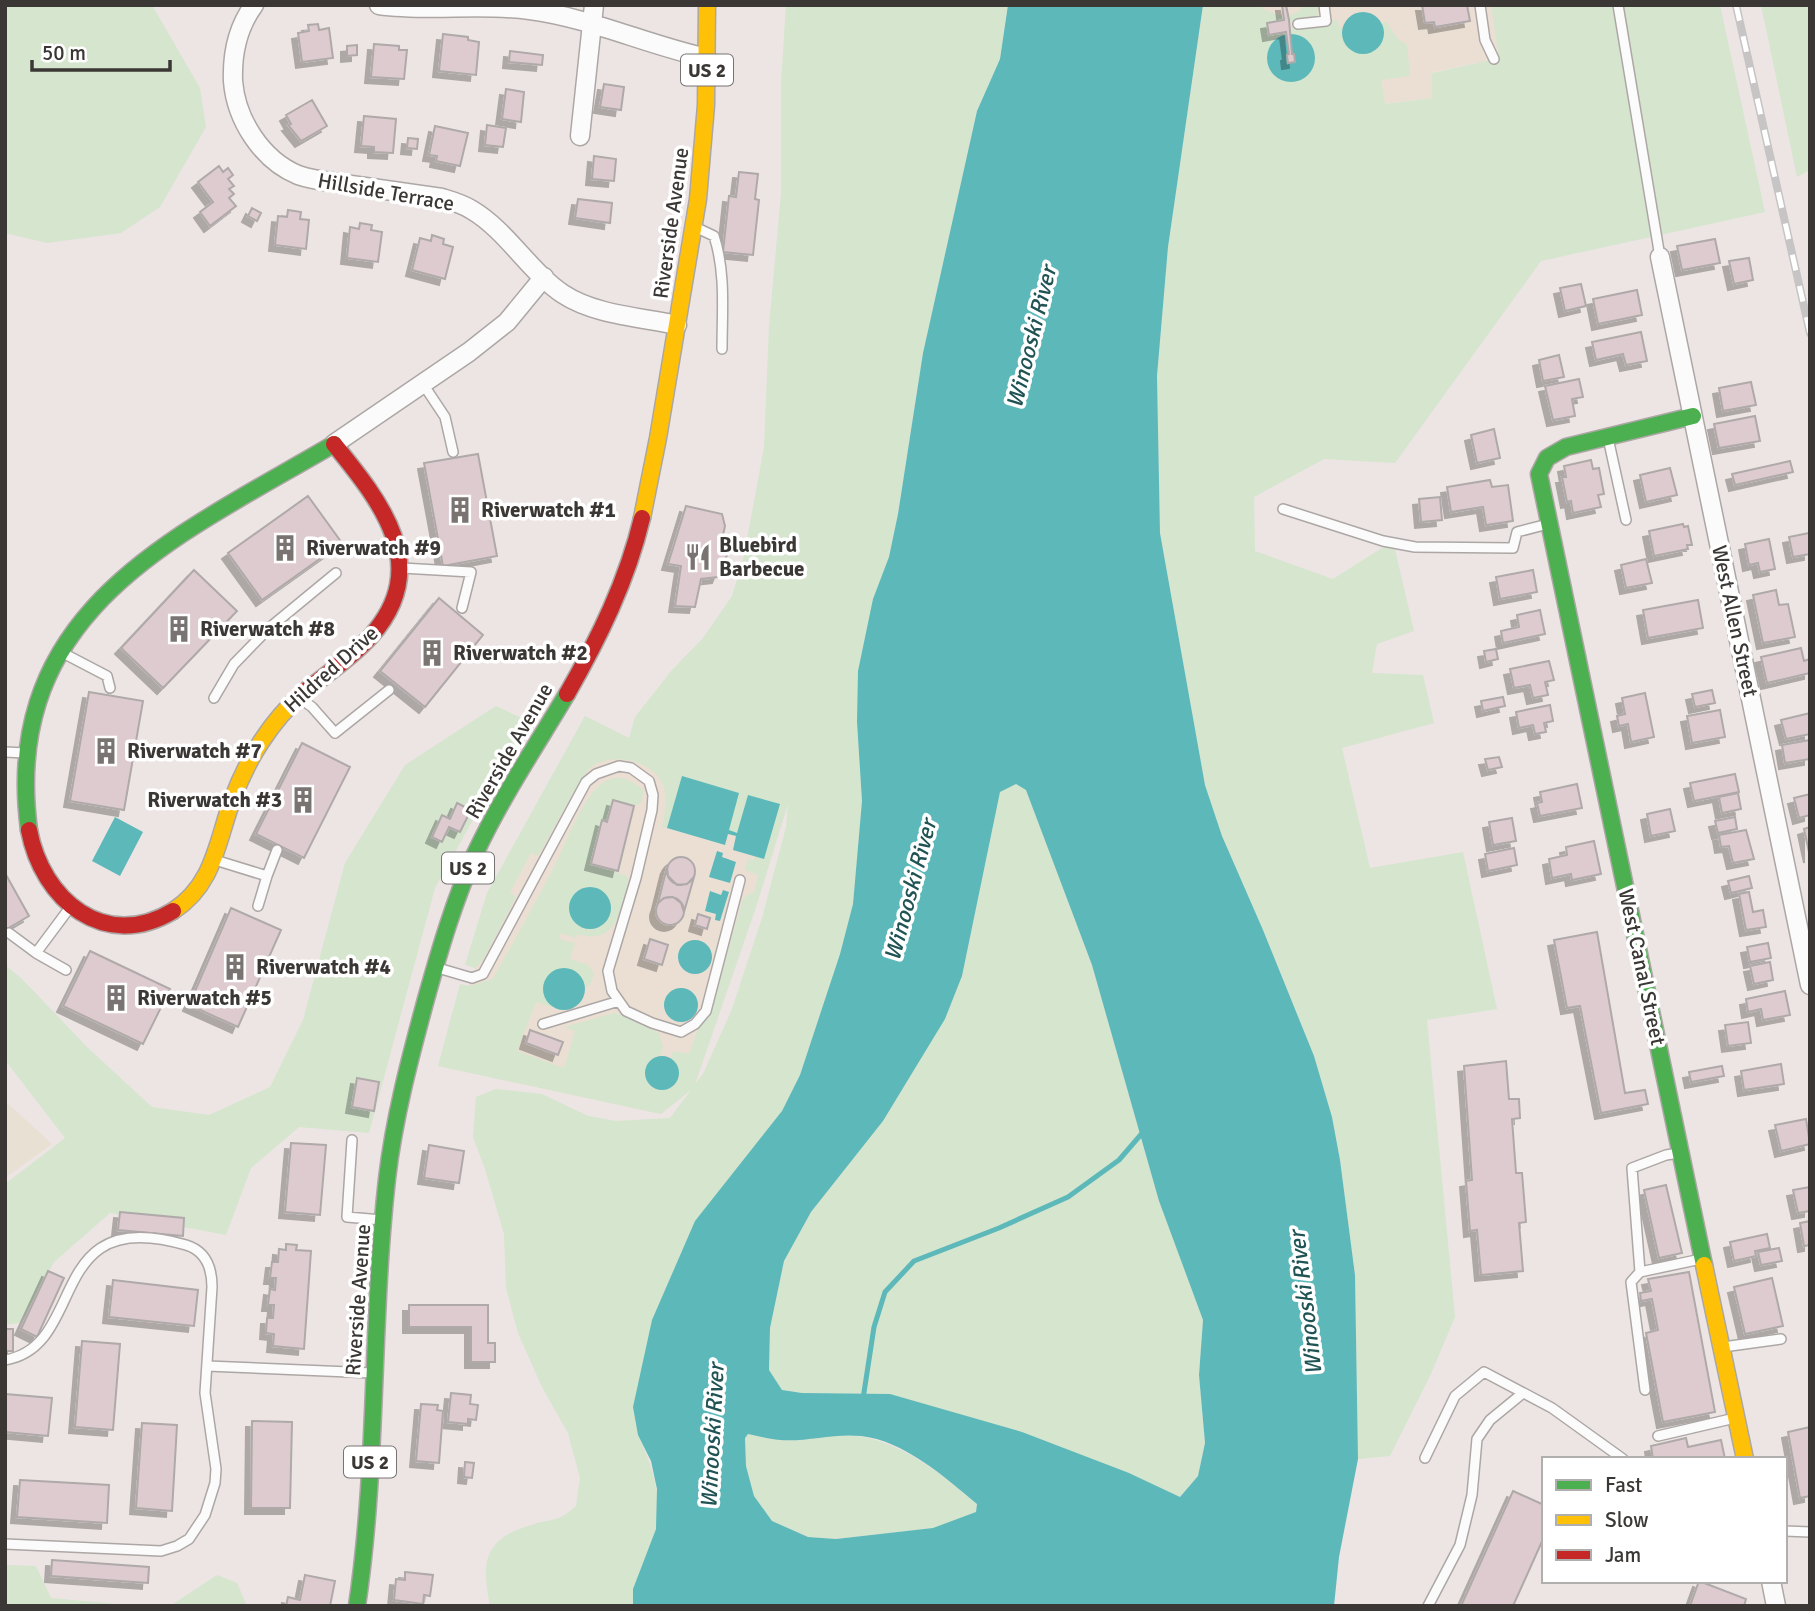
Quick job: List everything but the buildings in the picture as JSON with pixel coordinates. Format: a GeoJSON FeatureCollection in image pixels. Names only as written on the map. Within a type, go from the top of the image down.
{"type":"FeatureCollection","features":[{"type":"Feature","properties":{"kind":"street","name":"Hillside Terrace"},"geometry":{"type":"LineString","coordinates":[[254,5],[238,32],[234,91],[247,126],[272,159],[285,168],[315,180],[457,202],[482,217],[560,292],[583,305],[677,325]]}},
{"type":"Feature","properties":{"kind":"street"},"geometry":{"type":"LineString","coordinates":[[379,5],[426,8],[498,6],[561,15],[679,52],[707,58]]}},
{"type":"Feature","properties":{"kind":"street"},"geometry":{"type":"LineString","coordinates":[[580,136],[594,5]]}},
{"type":"Feature","properties":{"kind":"street","name":"Riverside Avenue"},"geometry":{"type":"LineString","coordinates":[[356,1606],[368,1513],[387,1177],[395,1131],[436,967],[456,899],[471,862],[524,764],[591,652],[621,587],[633,551],[648,490],[694,226],[705,135],[707,5]]}},
{"type":"Feature","properties":{"kind":"street","name":"West Allen Street"},"geometry":{"type":"LineString","coordinates":[[1660,257],[1810,985]]}},
{"type":"Feature","properties":{"kind":"street","name":"Hildred Drive"},"geometry":{"type":"LineString","coordinates":[[334,444],[382,506],[395,534],[400,568],[393,606],[378,629],[350,658],[279,718],[233,798],[213,859],[195,893],[174,911],[150,923],[120,927],[97,922],[72,905],[48,881],[32,851],[26,803],[26,753],[43,685],[80,619],[114,585],[151,554],[334,444],[423,384],[507,322],[544,277]]}},
{"type":"Feature","properties":{"kind":"street"},"geometry":{"type":"LineString","coordinates":[[1607,436],[1693,416]]}},
{"type":"Feature","properties":{"kind":"street","name":"West Canal Street"},"geometry":{"type":"LineString","coordinates":[[1607,436],[1555,452],[1542,465],[1539,474],[1745,1457]]}},
{"type":"Feature","properties":{"kind":"street"},"geometry":{"type":"LineString","coordinates":[[1770,1583],[1776,1606]]}},
{"type":"Feature","properties":{"kind":"lane"},"geometry":{"type":"LineString","coordinates":[[1298,24],[1326,21],[1324,5]]}},
{"type":"Feature","properties":{"kind":"lane"},"geometry":{"type":"LineString","coordinates":[[1480,5],[1485,40],[1494,59]]}},
{"type":"Feature","properties":{"kind":"lane"},"geometry":{"type":"LineString","coordinates":[[1618,5],[1660,257]]}},
{"type":"Feature","properties":{"kind":"lane"},"geometry":{"type":"LineString","coordinates":[[694,226],[715,236],[719,251],[723,274],[722,349]]}},
{"type":"Feature","properties":{"kind":"lane"},"geometry":{"type":"LineString","coordinates":[[423,384],[445,417],[453,452]]}},
{"type":"Feature","properties":{"kind":"lane"},"geometry":{"type":"LineString","coordinates":[[1607,436],[1626,520]]}},
{"type":"Feature","properties":{"kind":"lane"},"geometry":{"type":"LineString","coordinates":[[1283,509],[1383,541],[1415,547],[1513,548],[1517,532],[1549,524]]}},
{"type":"Feature","properties":{"kind":"lane"},"geometry":{"type":"LineString","coordinates":[[400,568],[471,572],[462,608]]}},
{"type":"Feature","properties":{"kind":"lane"},"geometry":{"type":"LineString","coordinates":[[214,698],[234,664],[268,629],[335,573]]}},
{"type":"Feature","properties":{"kind":"lane"},"geometry":{"type":"LineString","coordinates":[[60,651],[107,676],[110,688]]}},
{"type":"Feature","properties":{"kind":"lane"},"geometry":{"type":"LineString","coordinates":[[300,698],[312,707],[335,733],[389,690]]}},
{"type":"Feature","properties":{"kind":"lane"},"geometry":{"type":"LineString","coordinates":[[5,752],[26,753]]}},
{"type":"Feature","properties":{"kind":"lane"},"geometry":{"type":"LineString","coordinates":[[436,967],[472,978],[483,974],[586,782],[607,768],[631,768],[649,781],[653,795],[636,878],[608,971],[612,991],[626,1011],[681,1032],[695,1024],[706,1011],[740,880]]}},
{"type":"Feature","properties":{"kind":"lane"},"geometry":{"type":"LineString","coordinates":[[258,906],[277,850]]}},
{"type":"Feature","properties":{"kind":"lane"},"geometry":{"type":"LineString","coordinates":[[213,859],[267,876]]}},
{"type":"Feature","properties":{"kind":"lane"},"geometry":{"type":"LineString","coordinates":[[36,953],[72,905]]}},
{"type":"Feature","properties":{"kind":"lane"},"geometry":{"type":"LineString","coordinates":[[9,933],[66,970]]}},
{"type":"Feature","properties":{"kind":"lane"},"geometry":{"type":"LineString","coordinates":[[544,1024],[619,1002]]}},
{"type":"Feature","properties":{"kind":"lane"},"geometry":{"type":"LineString","coordinates":[[352,1140],[347,1217],[384,1221]]}},
{"type":"Feature","properties":{"kind":"lane"},"geometry":{"type":"LineString","coordinates":[[1640,1272],[1632,1168],[1666,1155],[1681,1153]]}},
{"type":"Feature","properties":{"kind":"lane"},"geometry":{"type":"LineString","coordinates":[[5,1360],[22,1357],[39,1344],[75,1276],[93,1255],[114,1241],[143,1237],[194,1248],[202,1253],[208,1263],[212,1274],[212,1287],[205,1393],[216,1469],[205,1515],[189,1538],[177,1546],[147,1552],[5,1544]]}},
{"type":"Feature","properties":{"kind":"lane"},"geometry":{"type":"LineString","coordinates":[[1645,1390],[1630,1282],[1640,1272],[1703,1258]]}},
{"type":"Feature","properties":{"kind":"lane"},"geometry":{"type":"LineString","coordinates":[[1722,1348],[1781,1339]]}},
{"type":"Feature","properties":{"kind":"lane"},"geometry":{"type":"LineString","coordinates":[[207,1366],[374,1373]]}},
{"type":"Feature","properties":{"kind":"lane"},"geometry":{"type":"LineString","coordinates":[[1425,1458],[1455,1396],[1484,1372],[1566,1417],[1620,1457]]}},
{"type":"Feature","properties":{"kind":"lane"},"geometry":{"type":"LineString","coordinates":[[1427,1606],[1460,1545],[1472,1495],[1477,1439],[1490,1420],[1523,1393]]}},
{"type":"Feature","properties":{"kind":"lane"},"geometry":{"type":"LineString","coordinates":[[1658,1436],[1736,1418]]}},
{"type":"Feature","properties":{"kind":"lane"},"geometry":{"type":"LineString","coordinates":[[1787,1531],[1810,1532]]}},
{"type":"Feature","properties":{"kind":"shaded area"},"geometry":{"type":"Polygon","coordinates":[[[1246,5],[1542,5],[1499,58],[1433,72],[1432,98],[1384,104],[1381,81],[1257,96],[1246,5]]]}},
{"type":"Feature","properties":{"kind":"shaded area"},"geometry":{"type":"Polygon","coordinates":[[[585,716],[629,739],[789,799],[756,907],[694,1087],[661,1114],[438,1066],[475,968],[471,951],[585,716]]]}},
{"type":"Feature","properties":{"kind":"shaded area"},"geometry":{"type":"Polygon","coordinates":[[[5,1101],[52,1144],[5,1178],[5,1101]]]}},
{"type":"Feature","properties":{"kind":"green space"},"geometry":{"type":"Polygon","coordinates":[[[5,5],[152,5],[200,88],[206,127],[160,207],[121,233],[47,243],[5,233],[5,5]]]}},
{"type":"Feature","properties":{"kind":"green space"},"geometry":{"type":"Polygon","coordinates":[[[786,5],[1008,5],[1000,59],[977,111],[923,353],[898,514],[857,722],[862,801],[853,904],[840,954],[800,1075],[638,1435],[652,1470],[658,1507],[655,1532],[638,1577],[633,1606],[490,1606],[486,1576],[487,1564],[495,1545],[515,1531],[559,1518],[570,1511],[576,1506],[580,1478],[568,1433],[542,1387],[518,1333],[506,1288],[504,1234],[473,1137],[476,1097],[496,1089],[542,1094],[588,1116],[616,1121],[670,1118],[691,1090],[661,1114],[438,1066],[460,984],[469,986],[493,979],[547,880],[582,808],[596,789],[609,779],[625,779],[643,790],[642,802],[634,806],[613,801],[607,822],[602,821],[591,863],[627,876],[628,887],[621,909],[614,924],[603,934],[578,934],[576,938],[561,933],[559,939],[575,943],[570,959],[588,965],[594,973],[591,984],[585,988],[583,981],[551,1006],[557,1009],[536,1002],[517,1051],[564,1068],[575,1031],[564,1027],[614,1013],[659,1033],[663,1047],[661,1055],[656,1056],[664,1090],[674,1085],[676,1063],[671,1058],[673,1051],[689,1054],[698,1029],[709,1016],[743,899],[754,893],[758,875],[745,870],[748,859],[754,860],[755,856],[764,859],[748,796],[737,833],[729,831],[682,777],[667,828],[662,827],[665,796],[660,779],[654,772],[637,763],[608,760],[591,767],[538,856],[531,853],[510,892],[516,897],[483,960],[475,968],[465,965],[487,893],[585,716],[629,738],[635,717],[672,670],[703,638],[732,596],[744,556],[764,447],[769,327],[781,193],[781,84],[786,5]],[[788,804],[695,1084],[703,1074],[732,1009],[762,918],[786,827],[788,804]],[[586,887],[574,895],[570,907],[573,918],[584,928],[586,887]]]}},
{"type":"Feature","properties":{"kind":"green space"},"geometry":{"type":"Polygon","coordinates":[[[1203,5],[1261,5],[1265,10],[1284,17],[1269,35],[1286,32],[1284,35],[1315,55],[1306,40],[1289,34],[1290,29],[1329,24],[1330,21],[1338,20],[1347,47],[1384,30],[1382,23],[1386,21],[1397,38],[1407,45],[1410,76],[1381,80],[1385,104],[1432,98],[1432,73],[1499,58],[1491,5],[1720,5],[1765,212],[1541,261],[1395,463],[1324,459],[1254,497],[1255,551],[1333,579],[1393,541],[1414,631],[1377,644],[1372,673],[1423,675],[1434,723],[1342,748],[1370,868],[1463,852],[1497,1009],[1427,1020],[1455,1317],[1430,1376],[1390,1456],[1358,1459],[1355,1275],[1332,1117],[1314,1056],[1222,836],[1205,785],[1160,533],[1157,376],[1168,247],[1203,5]]]}},
{"type":"Feature","properties":{"kind":"green space"},"geometry":{"type":"Polygon","coordinates":[[[1303,5],[1317,5],[1318,17],[1289,22],[1287,17],[1299,11],[1303,5]]]}},
{"type":"Feature","properties":{"kind":"green space"},"geometry":{"type":"Polygon","coordinates":[[[1761,5],[1810,5],[1810,170],[1797,177],[1761,5]]]}},
{"type":"Feature","properties":{"kind":"green space"},"geometry":{"type":"Polygon","coordinates":[[[496,706],[528,721],[435,888],[369,1133],[299,1127],[251,1168],[226,1235],[110,1213],[54,1262],[20,1323],[5,1325],[5,1184],[65,1138],[5,1060],[5,965],[152,1107],[209,1115],[270,1087],[303,1020],[345,863],[405,765],[496,706]]]}},
{"type":"Feature","properties":{"kind":"green space"},"geometry":{"type":"Polygon","coordinates":[[[1015,784],[1026,789],[1092,965],[1159,1201],[1203,1320],[1199,1375],[1205,1443],[1198,1476],[1180,1497],[1129,1473],[855,1395],[782,1390],[769,1370],[770,1328],[784,1261],[811,1212],[883,1121],[945,1019],[962,976],[1000,792],[1015,784]]]}},
{"type":"Feature","properties":{"kind":"green space"},"geometry":{"type":"Polygon","coordinates":[[[748,1434],[780,1440],[834,1435],[875,1440],[929,1466],[977,1504],[976,1513],[934,1528],[836,1539],[808,1537],[772,1521],[754,1496],[746,1466],[745,1438],[748,1434]]]}},
{"type":"Feature","properties":{"kind":"green space"},"geometry":{"type":"Polygon","coordinates":[[[5,1565],[36,1566],[51,1598],[139,1606],[5,1606],[5,1565]]]}},
{"type":"Feature","properties":{"kind":"green space"},"geometry":{"type":"Polygon","coordinates":[[[217,1575],[237,1583],[247,1606],[170,1606],[217,1575]]]}},
{"type":"Feature","properties":{"kind":"water","name":"Winooski River"},"geometry":{"type":"Polygon","coordinates":[[[1008,5],[1203,5],[1168,247],[1157,376],[1160,533],[1205,785],[1222,836],[1314,1056],[1332,1117],[1340,1160],[1355,1275],[1358,1459],[1339,1557],[1334,1606],[633,1606],[633,1589],[656,1529],[657,1489],[651,1461],[638,1435],[633,1407],[652,1320],[695,1221],[782,1111],[800,1075],[840,954],[853,904],[862,801],[857,722],[858,671],[873,599],[889,557],[923,353],[977,111],[1000,59],[1008,5]],[[1016,784],[1000,792],[962,976],[945,1019],[883,1121],[811,1212],[784,1261],[770,1328],[769,1370],[782,1390],[802,1393],[890,1394],[1022,1432],[1129,1473],[1180,1497],[1198,1476],[1205,1443],[1199,1375],[1203,1320],[1159,1201],[1092,965],[1026,790],[1016,784]],[[748,1434],[745,1438],[746,1466],[754,1496],[772,1521],[808,1537],[836,1539],[933,1528],[976,1512],[977,1504],[938,1472],[908,1452],[877,1439],[851,1435],[780,1440],[748,1434]]]}},
{"type":"Feature","properties":{"kind":"water"},"geometry":{"type":"Polygon","coordinates":[[[1363,12],[1378,18],[1384,33],[1378,48],[1363,54],[1348,48],[1342,33],[1348,18],[1363,12]]]}},
{"type":"Feature","properties":{"kind":"water"},"geometry":{"type":"Polygon","coordinates":[[[1291,34],[1308,41],[1315,58],[1308,75],[1291,82],[1274,75],[1267,58],[1274,41],[1291,34]]]}},
{"type":"Feature","properties":{"kind":"water"},"geometry":{"type":"Polygon","coordinates":[[[682,776],[739,793],[729,830],[737,833],[748,795],[780,804],[764,859],[733,850],[736,836],[728,834],[725,845],[667,828],[682,776]]]}},
{"type":"Feature","properties":{"kind":"water"},"geometry":{"type":"Polygon","coordinates":[[[115,817],[143,832],[120,876],[92,861],[115,817]]]}},
{"type":"Feature","properties":{"kind":"water"},"geometry":{"type":"Polygon","coordinates":[[[717,851],[723,853],[722,857],[736,862],[730,883],[709,877],[717,851]]]}},
{"type":"Feature","properties":{"kind":"water"},"geometry":{"type":"Polygon","coordinates":[[[590,887],[605,893],[611,908],[605,923],[590,929],[575,923],[569,908],[575,893],[590,887]]]}},
{"type":"Feature","properties":{"kind":"water"},"geometry":{"type":"Polygon","coordinates":[[[723,890],[729,892],[720,921],[715,920],[716,914],[705,911],[710,891],[721,895],[723,890]]]}},
{"type":"Feature","properties":{"kind":"water"},"geometry":{"type":"Polygon","coordinates":[[[695,940],[707,945],[712,957],[707,969],[695,974],[683,969],[678,957],[683,945],[695,940]]]}},
{"type":"Feature","properties":{"kind":"water"},"geometry":{"type":"Polygon","coordinates":[[[564,968],[579,974],[585,989],[579,1004],[564,1010],[549,1004],[543,989],[549,974],[564,968]]]}},
{"type":"Feature","properties":{"kind":"water"},"geometry":{"type":"Polygon","coordinates":[[[681,988],[693,993],[698,1005],[693,1017],[681,1022],[669,1017],[664,1005],[669,993],[681,988]]]}},
{"type":"Feature","properties":{"kind":"water"},"geometry":{"type":"Polygon","coordinates":[[[662,1056],[674,1061],[679,1073],[674,1085],[662,1090],[650,1085],[645,1073],[650,1061],[662,1056]]]}},
{"type":"Feature","properties":{"kind":"waterway"},"geometry":{"type":"LineString","coordinates":[[863,1399],[874,1327],[885,1292],[914,1261],[999,1228],[1068,1197],[1119,1160],[1144,1131]]}},
{"type":"Feature","properties":{"kind":"railway"},"geometry":{"type":"LineString","coordinates":[[1736,5],[1810,333]]}},
{"type":"Feature","properties":{"kind":"traffic: fast"},"geometry":{"type":"LineString","coordinates":[[1693,416],[1566,447],[1547,458],[1539,474],[1704,1265]]}},
{"type":"Feature","properties":{"kind":"traffic: fast"},"geometry":{"type":"LineString","coordinates":[[29,830],[27,754],[42,690],[71,636],[111,589],[160,549],[334,444]]}},
{"type":"Feature","properties":{"kind":"traffic: fast"},"geometry":{"type":"LineString","coordinates":[[357,1606],[372,1446],[382,1232],[390,1156],[403,1088],[437,962],[467,872],[519,772],[567,694]]}},
{"type":"Feature","properties":{"kind":"traffic: slow"},"geometry":{"type":"LineString","coordinates":[[642,518],[698,199],[706,105],[707,5]]}},
{"type":"Feature","properties":{"kind":"traffic: slow"},"geometry":{"type":"LineString","coordinates":[[173,911],[198,888],[206,874],[233,798],[253,756],[270,729],[301,695]]}},
{"type":"Feature","properties":{"kind":"traffic: slow"},"geometry":{"type":"LineString","coordinates":[[1704,1265],[1745,1457]]}},
{"type":"Feature","properties":{"kind":"traffic: jam"},"geometry":{"type":"LineString","coordinates":[[301,695],[346,660],[371,636],[389,610],[398,585],[399,560],[383,512],[334,444]]}},
{"type":"Feature","properties":{"kind":"traffic: jam"},"geometry":{"type":"LineString","coordinates":[[567,694],[611,609],[642,518]]}},
{"type":"Feature","properties":{"kind":"traffic: jam"},"geometry":{"type":"LineString","coordinates":[[29,830],[36,855],[47,878],[62,897],[80,912],[101,922],[124,925],[148,922],[173,911]]}},
{"type":"Feature","properties":{"kind":"place","name":"Riverwatch #1"},"geometry":{"type":"Point","coordinates":[460,510]}},
{"type":"Feature","properties":{"kind":"place","name":"Riverwatch #9"},"geometry":{"type":"Point","coordinates":[285,548]}},
{"type":"Feature","properties":{"kind":"place","name":"Bluebird Barbecue"},"geometry":{"type":"Point","coordinates":[698,557]}},
{"type":"Feature","properties":{"kind":"place","name":"Riverwatch #8"},"geometry":{"type":"Point","coordinates":[179,629]}},
{"type":"Feature","properties":{"kind":"place","name":"Riverwatch #2"},"geometry":{"type":"Point","coordinates":[432,653]}},
{"type":"Feature","properties":{"kind":"place","name":"Riverwatch #7"},"geometry":{"type":"Point","coordinates":[106,751]}},
{"type":"Feature","properties":{"kind":"place","name":"Riverwatch #3"},"geometry":{"type":"Point","coordinates":[303,800]}},
{"type":"Feature","properties":{"kind":"place","name":"Riverwatch #4"},"geometry":{"type":"Point","coordinates":[235,967]}},
{"type":"Feature","properties":{"kind":"place","name":"Riverwatch #5"},"geometry":{"type":"Point","coordinates":[116,998]}}]}
